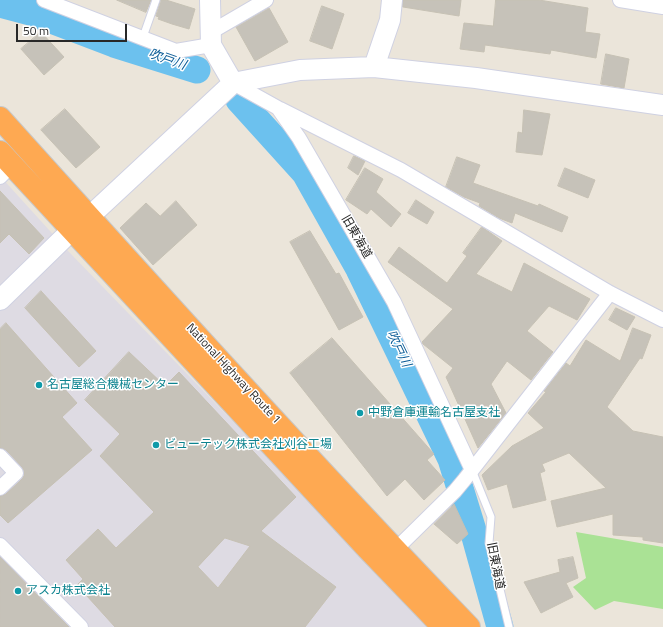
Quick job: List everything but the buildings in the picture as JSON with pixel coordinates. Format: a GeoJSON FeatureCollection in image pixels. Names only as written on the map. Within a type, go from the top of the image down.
{"type":"FeatureCollection","features":[{"type":"Feature","properties":{"kind":"highway","name":"National Highway Route 1"},"geometry":{"type":"LineString","coordinates":[[0,118],[81,224],[368,549],[443,627]]}},
{"type":"Feature","properties":{"kind":"highway","name":"National Highway Route 1"},"geometry":{"type":"LineString","coordinates":[[4,165],[81,224],[469,627]]}},
{"type":"Feature","properties":{"kind":"street"},"geometry":{"type":"LineString","coordinates":[[210,0],[211,39],[233,83]]}},
{"type":"Feature","properties":{"kind":"street"},"geometry":{"type":"LineString","coordinates":[[53,1],[176,51],[211,39],[266,0]]}},
{"type":"Feature","properties":{"kind":"street"},"geometry":{"type":"LineString","coordinates":[[374,67],[390,20],[392,0]]}},
{"type":"Feature","properties":{"kind":"street"},"geometry":{"type":"LineString","coordinates":[[620,0],[663,7]]}},
{"type":"Feature","properties":{"kind":"street"},"geometry":{"type":"LineString","coordinates":[[0,300],[233,83],[300,70],[374,67],[476,78],[663,105]]}},
{"type":"Feature","properties":{"kind":"street","name":"旧東海道"},"geometry":{"type":"LineString","coordinates":[[233,83],[278,108],[299,138],[394,302],[468,474]]}},
{"type":"Feature","properties":{"kind":"street"},"geometry":{"type":"LineString","coordinates":[[278,108],[401,170],[610,292],[663,320]]}},
{"type":"Feature","properties":{"kind":"street"},"geometry":{"type":"LineString","coordinates":[[395,550],[455,491],[610,292]]}},
{"type":"Feature","properties":{"kind":"street"},"geometry":{"type":"LineString","coordinates":[[0,456],[16,474],[0,488]]}},
{"type":"Feature","properties":{"kind":"street"},"geometry":{"type":"LineString","coordinates":[[0,545],[81,627]]}},
{"type":"Feature","properties":{"kind":"lane"},"geometry":{"type":"LineString","coordinates":[[143,37],[156,0]]}},
{"type":"Feature","properties":{"kind":"lane","name":"旧東海道"},"geometry":{"type":"LineString","coordinates":[[468,474],[491,517],[489,544],[509,627]]}},
{"type":"Feature","properties":{"kind":"shaded area"},"geometry":{"type":"Polygon","coordinates":[[[0,176],[70,253],[432,627],[0,627],[0,176]]]}},
{"type":"Feature","properties":{"kind":"green space"},"geometry":{"type":"Polygon","coordinates":[[[576,532],[663,547],[663,609],[614,601],[595,610],[573,587],[586,578],[576,532]]]}},
{"type":"Feature","properties":{"kind":"waterway","name":"吹戸川"},"geometry":{"type":"LineString","coordinates":[[0,4],[30,12],[114,44],[197,70]]}},
{"type":"Feature","properties":{"kind":"waterway","name":"吹戸川"},"geometry":{"type":"LineString","coordinates":[[239,100],[305,173],[359,269],[451,459],[500,627]]}},
{"type":"Feature","properties":{"kind":"place","name":"名古屋総合機械センター"},"geometry":{"type":"Point","coordinates":[39,385]}},
{"type":"Feature","properties":{"kind":"place","name":"中野倉庫運輸名古屋支社"},"geometry":{"type":"Point","coordinates":[360,413]}},
{"type":"Feature","properties":{"kind":"place","name":"ビューテック株式会社刈谷工場"},"geometry":{"type":"Point","coordinates":[156,445]}},
{"type":"Feature","properties":{"kind":"place","name":"アスカ株式会社"},"geometry":{"type":"Point","coordinates":[18,591]}}]}
